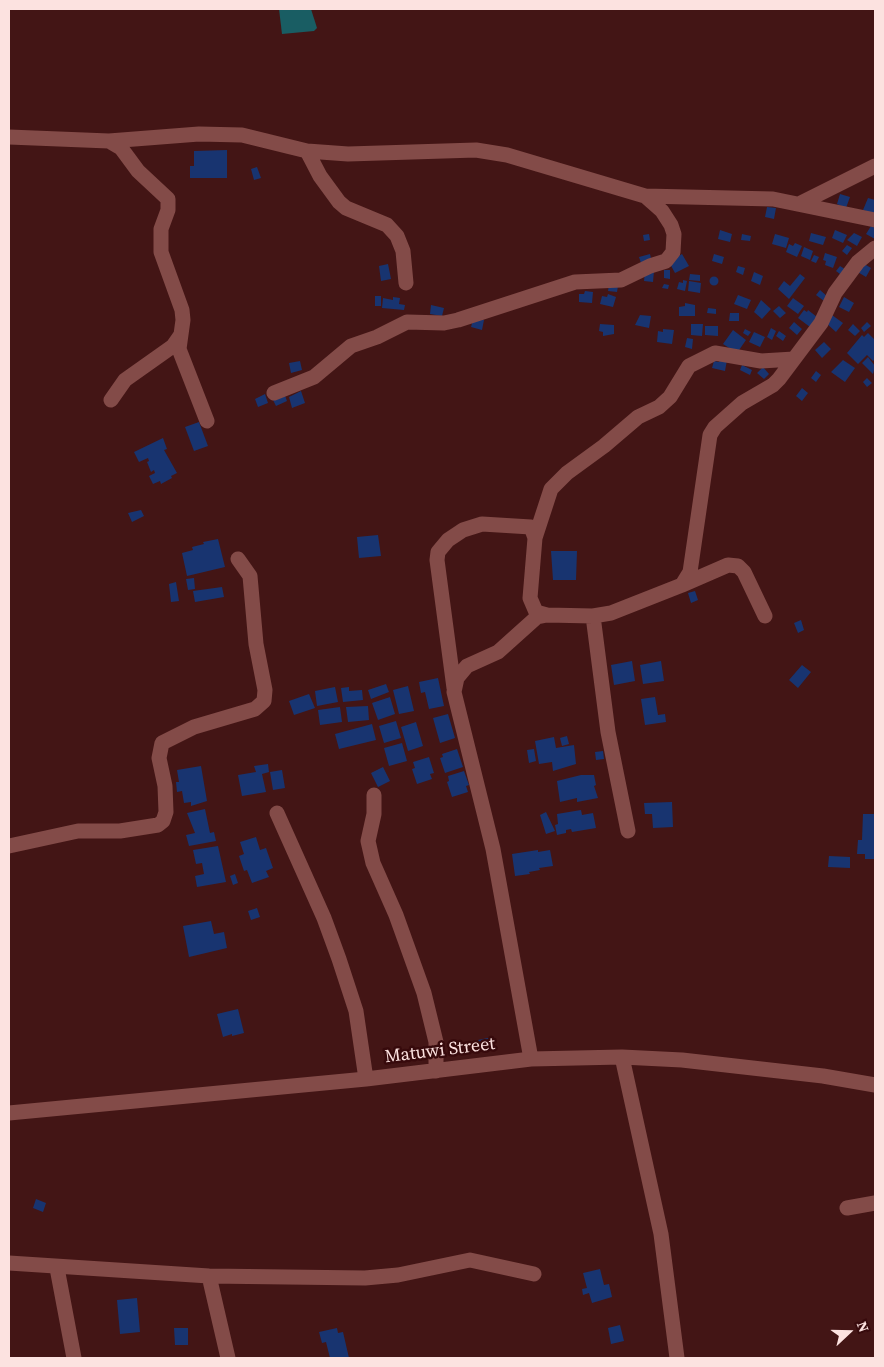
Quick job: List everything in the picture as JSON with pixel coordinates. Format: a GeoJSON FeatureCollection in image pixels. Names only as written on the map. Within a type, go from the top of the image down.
{"type":"FeatureCollection","features":[{"type":"Feature","properties":{"kind":"street"},"geometry":{"type":"LineString","coordinates":[[9,136],[109,141],[199,134],[242,135],[270,140],[307,151],[389,154],[460,150],[492,152],[645,196],[742,196],[801,203],[875,220]]}},
{"type":"Feature","properties":{"kind":"street"},"geometry":{"type":"LineString","coordinates":[[109,141],[121,148],[138,171],[168,199],[170,204],[160,229],[159,241],[170,281],[182,310],[181,356],[207,421]]}},
{"type":"Feature","properties":{"kind":"street"},"geometry":{"type":"LineString","coordinates":[[307,151],[320,176],[339,202],[346,208],[387,225],[397,236],[403,251],[406,282]]}},
{"type":"Feature","properties":{"kind":"street"},"geometry":{"type":"LineString","coordinates":[[801,203],[875,166]]}},
{"type":"Feature","properties":{"kind":"street"},"geometry":{"type":"LineString","coordinates":[[274,393],[314,377],[351,346],[377,337],[407,322],[444,323],[458,320],[575,282],[622,280],[650,266],[666,261],[674,252],[674,234],[671,225],[662,211],[645,196]]}},
{"type":"Feature","properties":{"kind":"street"},"geometry":{"type":"LineString","coordinates":[[682,586],[690,572],[710,435],[715,427],[742,403],[773,385],[822,323],[835,293],[858,262],[875,248]]}},
{"type":"Feature","properties":{"kind":"street"},"geometry":{"type":"LineString","coordinates":[[110,400],[125,380],[173,346],[180,336]]}},
{"type":"Feature","properties":{"kind":"street"},"geometry":{"type":"LineString","coordinates":[[765,616],[744,572],[738,566],[728,565],[682,586],[618,610],[593,616],[547,615],[536,612],[530,598],[535,538],[551,489],[567,473],[604,446],[638,417],[659,408],[670,397],[689,366],[714,354],[761,361],[794,359]]}},
{"type":"Feature","properties":{"kind":"street"},"geometry":{"type":"LineString","coordinates":[[531,1059],[493,849],[454,692],[437,560],[438,552],[442,546],[455,534],[482,524],[526,526],[534,532],[535,538]]}},
{"type":"Feature","properties":{"kind":"street"},"geometry":{"type":"LineString","coordinates":[[9,846],[78,831],[120,831],[158,825],[163,821],[166,812],[165,786],[159,758],[162,743],[194,727],[255,709],[264,701],[265,690],[256,644],[250,576],[238,559]]}},
{"type":"Feature","properties":{"kind":"street"},"geometry":{"type":"LineString","coordinates":[[454,692],[462,671],[491,656],[530,622],[547,615]]}},
{"type":"Feature","properties":{"kind":"street"},"geometry":{"type":"LineString","coordinates":[[593,616],[608,732],[628,831]]}},
{"type":"Feature","properties":{"kind":"street"},"geometry":{"type":"LineString","coordinates":[[374,795],[374,814],[368,842],[373,863],[396,915],[424,993],[436,1042],[436,1071]]}},
{"type":"Feature","properties":{"kind":"street"},"geometry":{"type":"LineString","coordinates":[[277,813],[324,918],[339,959],[356,1011],[366,1079]]}},
{"type":"Feature","properties":{"kind":"street"},"geometry":{"type":"LineString","coordinates":[[622,1056],[662,1234],[677,1358]]}},
{"type":"Feature","properties":{"kind":"street","name":"Matuwi Street"},"geometry":{"type":"LineString","coordinates":[[9,1113],[366,1079],[531,1059],[622,1056],[742,1066],[875,1085]]}},
{"type":"Feature","properties":{"kind":"street"},"geometry":{"type":"LineString","coordinates":[[847,1208],[875,1203]]}},
{"type":"Feature","properties":{"kind":"street"},"geometry":{"type":"LineString","coordinates":[[9,1264],[209,1276],[365,1278],[398,1275],[470,1260],[534,1274]]}},
{"type":"Feature","properties":{"kind":"street"},"geometry":{"type":"LineString","coordinates":[[57,1268],[74,1358]]}},
{"type":"Feature","properties":{"kind":"street"},"geometry":{"type":"LineString","coordinates":[[209,1276],[228,1358]]}},
{"type":"Feature","properties":{"kind":"water"},"geometry":{"type":"Polygon","coordinates":[[[279,9],[311,9],[317,28],[314,31],[282,34],[279,9]]]}},
{"type":"Feature","properties":{"kind":"building"},"geometry":{"type":"Polygon","coordinates":[[[227,150],[227,178],[190,178],[190,166],[194,166],[194,151],[227,150]]]}},
{"type":"Feature","properties":{"kind":"building"},"geometry":{"type":"Polygon","coordinates":[[[257,167],[261,178],[254,180],[251,169],[257,167]]]}},
{"type":"Feature","properties":{"kind":"building"},"geometry":{"type":"Polygon","coordinates":[[[840,194],[850,197],[846,208],[837,204],[840,194]]]}},
{"type":"Feature","properties":{"kind":"building"},"geometry":{"type":"Polygon","coordinates":[[[868,198],[875,200],[875,214],[863,210],[868,198]]]}},
{"type":"Feature","properties":{"kind":"building"},"geometry":{"type":"Polygon","coordinates":[[[767,207],[776,208],[774,219],[765,217],[767,207]]]}},
{"type":"Feature","properties":{"kind":"building"},"geometry":{"type":"Polygon","coordinates":[[[871,226],[875,228],[875,239],[866,234],[871,226]]]}},
{"type":"Feature","properties":{"kind":"building"},"geometry":{"type":"Polygon","coordinates":[[[720,230],[732,234],[730,242],[718,239],[720,230]]]}},
{"type":"Feature","properties":{"kind":"building"},"geometry":{"type":"Polygon","coordinates":[[[835,230],[847,235],[843,243],[832,238],[835,230]]]}},
{"type":"Feature","properties":{"kind":"building"},"geometry":{"type":"Polygon","coordinates":[[[811,233],[826,237],[823,245],[809,241],[811,233]]]}},
{"type":"Feature","properties":{"kind":"building"},"geometry":{"type":"Polygon","coordinates":[[[854,233],[862,237],[857,246],[847,240],[854,233]]]}},
{"type":"Feature","properties":{"kind":"building"},"geometry":{"type":"Polygon","coordinates":[[[649,234],[650,240],[644,241],[643,235],[649,234]]]}},
{"type":"Feature","properties":{"kind":"building"},"geometry":{"type":"Polygon","coordinates":[[[742,234],[751,236],[750,241],[741,240],[742,234]]]}},
{"type":"Feature","properties":{"kind":"building"},"geometry":{"type":"Polygon","coordinates":[[[775,234],[789,238],[786,248],[772,244],[775,234]]]}},
{"type":"Feature","properties":{"kind":"building"},"geometry":{"type":"Polygon","coordinates":[[[795,243],[802,246],[797,257],[786,252],[789,244],[793,246],[795,243]]]}},
{"type":"Feature","properties":{"kind":"building"},"geometry":{"type":"Polygon","coordinates":[[[847,245],[852,248],[847,255],[842,251],[847,245]]]}},
{"type":"Feature","properties":{"kind":"building"},"geometry":{"type":"Polygon","coordinates":[[[804,247],[813,251],[810,260],[801,256],[804,247]]]}},
{"type":"Feature","properties":{"kind":"building"},"geometry":{"type":"Polygon","coordinates":[[[825,253],[837,257],[833,268],[825,265],[826,261],[823,260],[825,253]]]}},
{"type":"Feature","properties":{"kind":"building"},"geometry":{"type":"Polygon","coordinates":[[[650,254],[652,263],[642,266],[639,257],[650,254]]]}},
{"type":"Feature","properties":{"kind":"building"},"geometry":{"type":"Polygon","coordinates":[[[682,254],[689,266],[675,273],[669,262],[682,254]]]}},
{"type":"Feature","properties":{"kind":"building"},"geometry":{"type":"Polygon","coordinates":[[[714,254],[724,257],[722,264],[712,261],[714,254]]]}},
{"type":"Feature","properties":{"kind":"building"},"geometry":{"type":"Polygon","coordinates":[[[814,255],[819,257],[816,263],[811,261],[814,255]]]}},
{"type":"Feature","properties":{"kind":"building"},"geometry":{"type":"Polygon","coordinates":[[[861,262],[871,268],[866,277],[856,271],[861,262]]]}},
{"type":"Feature","properties":{"kind":"building"},"geometry":{"type":"Polygon","coordinates":[[[388,264],[391,279],[381,281],[379,266],[388,264]]]}},
{"type":"Feature","properties":{"kind":"building"},"geometry":{"type":"Polygon","coordinates":[[[738,266],[745,268],[743,275],[736,272],[738,266]]]}},
{"type":"Feature","properties":{"kind":"building"},"geometry":{"type":"Polygon","coordinates":[[[840,266],[848,271],[844,277],[836,271],[840,266]]]}},
{"type":"Feature","properties":{"kind":"building"},"geometry":{"type":"Polygon","coordinates":[[[645,270],[654,271],[653,282],[644,281],[645,270]]]}},
{"type":"Feature","properties":{"kind":"building"},"geometry":{"type":"Polygon","coordinates":[[[664,270],[670,270],[670,279],[664,278],[664,270]]]}},
{"type":"Feature","properties":{"kind":"building"},"geometry":{"type":"Polygon","coordinates":[[[754,272],[763,276],[760,285],[751,281],[754,272]]]}},
{"type":"Feature","properties":{"kind":"building"},"geometry":{"type":"Polygon","coordinates":[[[690,274],[700,275],[700,281],[689,280],[690,274]]]}},
{"type":"Feature","properties":{"kind":"building"},"geometry":{"type":"Polygon","coordinates":[[[800,274],[805,278],[789,299],[778,289],[784,281],[790,286],[800,274]]]}},
{"type":"Feature","properties":{"kind":"building"},"geometry":{"type":"Polygon","coordinates":[[[714,276],[719,281],[714,286],[709,281],[714,276]]]}},
{"type":"Feature","properties":{"kind":"building"},"geometry":{"type":"Polygon","coordinates":[[[683,280],[687,281],[685,291],[677,289],[679,282],[683,283],[683,280]]]}},
{"type":"Feature","properties":{"kind":"building"},"geometry":{"type":"Polygon","coordinates":[[[689,281],[701,283],[700,293],[688,291],[689,281]]]}},
{"type":"Feature","properties":{"kind":"building"},"geometry":{"type":"Polygon","coordinates":[[[664,284],[669,285],[668,289],[662,288],[664,284]]]}},
{"type":"Feature","properties":{"kind":"building"},"geometry":{"type":"Polygon","coordinates":[[[609,285],[618,286],[617,292],[608,291],[609,285]]]}},
{"type":"Feature","properties":{"kind":"building"},"geometry":{"type":"Polygon","coordinates":[[[820,290],[828,297],[824,301],[816,295],[820,290]]]}},
{"type":"Feature","properties":{"kind":"building"},"geometry":{"type":"Polygon","coordinates":[[[585,291],[593,292],[592,303],[579,302],[579,294],[584,294],[585,291]]]}},
{"type":"Feature","properties":{"kind":"building"},"geometry":{"type":"Polygon","coordinates":[[[608,294],[616,297],[613,307],[600,304],[602,296],[607,297],[608,294]]]}},
{"type":"Feature","properties":{"kind":"building"},"geometry":{"type":"Polygon","coordinates":[[[738,295],[751,300],[747,309],[734,304],[738,295]]]}},
{"type":"Feature","properties":{"kind":"building"},"geometry":{"type":"Polygon","coordinates":[[[375,296],[381,296],[381,306],[375,306],[375,296]]]}},
{"type":"Feature","properties":{"kind":"building"},"geometry":{"type":"Polygon","coordinates":[[[393,297],[400,298],[399,304],[405,305],[404,310],[382,308],[383,298],[393,300],[393,297]]]}},
{"type":"Feature","properties":{"kind":"building"},"geometry":{"type":"Polygon","coordinates":[[[844,297],[854,303],[849,312],[839,307],[844,297]]]}},
{"type":"Feature","properties":{"kind":"building"},"geometry":{"type":"Polygon","coordinates":[[[793,298],[804,306],[798,314],[787,306],[793,298]]]}},
{"type":"Feature","properties":{"kind":"building"},"geometry":{"type":"Polygon","coordinates":[[[761,300],[771,309],[762,319],[754,312],[761,300]]]}},
{"type":"Feature","properties":{"kind":"building"},"geometry":{"type":"Polygon","coordinates":[[[685,303],[695,305],[695,316],[679,316],[679,307],[685,306],[685,303]]]}},
{"type":"Feature","properties":{"kind":"building"},"geometry":{"type":"Polygon","coordinates":[[[431,305],[444,308],[442,316],[430,314],[431,305]]]}},
{"type":"Feature","properties":{"kind":"building"},"geometry":{"type":"Polygon","coordinates":[[[779,306],[786,313],[780,318],[773,311],[779,306]]]}},
{"type":"Feature","properties":{"kind":"building"},"geometry":{"type":"Polygon","coordinates":[[[708,308],[716,309],[716,314],[707,313],[708,308]]]}},
{"type":"Feature","properties":{"kind":"building"},"geometry":{"type":"Polygon","coordinates":[[[804,310],[807,312],[808,310],[817,317],[810,327],[798,318],[804,310]]]}},
{"type":"Feature","properties":{"kind":"building"},"geometry":{"type":"Polygon","coordinates":[[[730,313],[739,313],[739,321],[729,321],[730,313]]]}},
{"type":"Feature","properties":{"kind":"building"},"geometry":{"type":"Polygon","coordinates":[[[640,315],[651,316],[649,328],[635,325],[640,315]]]}},
{"type":"Feature","properties":{"kind":"building"},"geometry":{"type":"Polygon","coordinates":[[[832,315],[843,323],[836,332],[826,323],[832,315]]]}},
{"type":"Feature","properties":{"kind":"building"},"geometry":{"type":"Polygon","coordinates":[[[473,320],[484,320],[482,330],[471,327],[473,320]]]}},
{"type":"Feature","properties":{"kind":"building"},"geometry":{"type":"Polygon","coordinates":[[[794,322],[802,329],[797,335],[789,328],[794,322]]]}},
{"type":"Feature","properties":{"kind":"building"},"geometry":{"type":"Polygon","coordinates":[[[867,322],[871,326],[864,332],[861,328],[867,322]]]}},
{"type":"Feature","properties":{"kind":"building"},"geometry":{"type":"Polygon","coordinates":[[[600,324],[614,325],[614,334],[603,336],[603,332],[599,331],[600,324]]]}},
{"type":"Feature","properties":{"kind":"building"},"geometry":{"type":"Polygon","coordinates":[[[691,324],[703,324],[702,336],[691,335],[691,324]]]}},
{"type":"Feature","properties":{"kind":"building"},"geometry":{"type":"Polygon","coordinates":[[[853,324],[860,331],[855,336],[848,330],[853,324]]]}},
{"type":"Feature","properties":{"kind":"building"},"geometry":{"type":"Polygon","coordinates":[[[705,326],[718,326],[718,336],[705,335],[705,326]]]}},
{"type":"Feature","properties":{"kind":"building"},"geometry":{"type":"Polygon","coordinates":[[[771,328],[776,331],[772,340],[767,337],[771,328]]]}},
{"type":"Feature","properties":{"kind":"building"},"geometry":{"type":"Polygon","coordinates":[[[663,329],[674,330],[672,344],[657,342],[658,331],[663,332],[663,329]]]}},
{"type":"Feature","properties":{"kind":"building"},"geometry":{"type":"Polygon","coordinates":[[[745,329],[751,332],[748,336],[743,333],[745,329]]]}},
{"type":"Feature","properties":{"kind":"building"},"geometry":{"type":"Polygon","coordinates":[[[733,330],[746,340],[737,353],[723,344],[733,330]]]}},
{"type":"Feature","properties":{"kind":"building"},"geometry":{"type":"Polygon","coordinates":[[[779,331],[786,336],[783,341],[776,336],[779,331]]]}},
{"type":"Feature","properties":{"kind":"building"},"geometry":{"type":"Polygon","coordinates":[[[754,332],[765,337],[760,347],[749,342],[754,332]]]}},
{"type":"Feature","properties":{"kind":"building"},"geometry":{"type":"Polygon","coordinates":[[[868,333],[875,340],[875,359],[873,361],[867,355],[858,364],[847,353],[862,335],[864,337],[868,333]]]}},
{"type":"Feature","properties":{"kind":"building"},"geometry":{"type":"Polygon","coordinates":[[[687,338],[693,339],[692,349],[685,347],[687,338]]]}},
{"type":"Feature","properties":{"kind":"building"},"geometry":{"type":"Polygon","coordinates":[[[824,342],[831,349],[822,358],[815,350],[824,342]]]}},
{"type":"Feature","properties":{"kind":"building"},"geometry":{"type":"Polygon","coordinates":[[[868,357],[875,366],[873,374],[862,363],[868,357]]]}},
{"type":"Feature","properties":{"kind":"building"},"geometry":{"type":"Polygon","coordinates":[[[720,358],[727,360],[725,371],[712,368],[714,361],[719,362],[720,358]]]}},
{"type":"Feature","properties":{"kind":"building"},"geometry":{"type":"Polygon","coordinates":[[[843,360],[855,368],[845,382],[831,372],[843,360]]]}},
{"type":"Feature","properties":{"kind":"building"},"geometry":{"type":"Polygon","coordinates":[[[300,361],[302,370],[291,373],[289,363],[300,361]]]}},
{"type":"Feature","properties":{"kind":"building"},"geometry":{"type":"Polygon","coordinates":[[[742,365],[752,370],[750,375],[740,370],[742,365]]]}},
{"type":"Feature","properties":{"kind":"building"},"geometry":{"type":"Polygon","coordinates":[[[763,367],[769,374],[764,379],[757,373],[763,367]]]}},
{"type":"Feature","properties":{"kind":"building"},"geometry":{"type":"Polygon","coordinates":[[[816,371],[821,375],[816,382],[811,378],[816,371]]]}},
{"type":"Feature","properties":{"kind":"building"},"geometry":{"type":"Polygon","coordinates":[[[867,378],[872,383],[867,387],[863,382],[867,378]]]}},
{"type":"Feature","properties":{"kind":"building"},"geometry":{"type":"Polygon","coordinates":[[[802,388],[808,393],[802,401],[796,396],[802,388]]]}},
{"type":"Feature","properties":{"kind":"building"},"geometry":{"type":"Polygon","coordinates":[[[301,391],[305,403],[292,408],[289,397],[301,391]]]}},
{"type":"Feature","properties":{"kind":"building"},"geometry":{"type":"Polygon","coordinates":[[[284,393],[287,401],[276,406],[272,398],[284,393]]]}},
{"type":"Feature","properties":{"kind":"building"},"geometry":{"type":"Polygon","coordinates":[[[265,394],[268,403],[258,407],[255,399],[265,394]]]}},
{"type":"Feature","properties":{"kind":"building"},"geometry":{"type":"Polygon","coordinates":[[[199,422],[208,446],[194,451],[185,427],[199,422]]]}},
{"type":"Feature","properties":{"kind":"building"},"geometry":{"type":"Polygon","coordinates":[[[163,438],[167,449],[164,450],[177,473],[161,484],[160,481],[153,484],[149,476],[155,473],[154,470],[151,472],[147,462],[149,461],[148,458],[139,462],[134,452],[163,438]]]}},
{"type":"Feature","properties":{"kind":"building"},"geometry":{"type":"Polygon","coordinates":[[[141,510],[144,516],[132,522],[128,513],[141,510]]]}},
{"type":"Feature","properties":{"kind":"building"},"geometry":{"type":"Polygon","coordinates":[[[378,535],[381,556],[359,558],[357,537],[378,535]]]}},
{"type":"Feature","properties":{"kind":"building"},"geometry":{"type":"Polygon","coordinates":[[[218,539],[225,567],[187,576],[182,553],[193,550],[192,547],[204,544],[203,542],[218,539]]]}},
{"type":"Feature","properties":{"kind":"building"},"geometry":{"type":"Polygon","coordinates":[[[551,551],[577,551],[576,580],[553,580],[551,551]]]}},
{"type":"Feature","properties":{"kind":"building"},"geometry":{"type":"Polygon","coordinates":[[[194,578],[195,589],[188,590],[186,579],[194,578]]]}},
{"type":"Feature","properties":{"kind":"building"},"geometry":{"type":"Polygon","coordinates":[[[176,582],[179,601],[171,602],[169,584],[176,582]]]}},
{"type":"Feature","properties":{"kind":"building"},"geometry":{"type":"Polygon","coordinates":[[[222,587],[224,597],[195,602],[193,591],[222,587]]]}},
{"type":"Feature","properties":{"kind":"building"},"geometry":{"type":"Polygon","coordinates":[[[695,591],[698,600],[691,603],[688,593],[695,591]]]}},
{"type":"Feature","properties":{"kind":"building"},"geometry":{"type":"Polygon","coordinates":[[[801,620],[804,630],[798,633],[794,623],[801,620]]]}},
{"type":"Feature","properties":{"kind":"building"},"geometry":{"type":"Polygon","coordinates":[[[632,661],[635,681],[614,685],[611,665],[632,661]]]}},
{"type":"Feature","properties":{"kind":"building"},"geometry":{"type":"Polygon","coordinates":[[[661,661],[664,681],[643,684],[640,665],[661,661]]]}},
{"type":"Feature","properties":{"kind":"building"},"geometry":{"type":"Polygon","coordinates":[[[802,665],[811,672],[798,688],[789,680],[802,665]]]}},
{"type":"Feature","properties":{"kind":"building"},"geometry":{"type":"Polygon","coordinates":[[[438,678],[444,706],[429,709],[425,692],[421,693],[419,682],[438,678]]]}},
{"type":"Feature","properties":{"kind":"building"},"geometry":{"type":"Polygon","coordinates":[[[386,684],[389,692],[371,699],[368,690],[386,684]]]}},
{"type":"Feature","properties":{"kind":"building"},"geometry":{"type":"Polygon","coordinates":[[[408,686],[414,711],[399,714],[393,690],[408,686]]]}},
{"type":"Feature","properties":{"kind":"building"},"geometry":{"type":"Polygon","coordinates":[[[335,687],[338,702],[317,706],[315,691],[335,687]]]}},
{"type":"Feature","properties":{"kind":"building"},"geometry":{"type":"Polygon","coordinates":[[[349,687],[349,691],[362,690],[363,700],[343,702],[341,688],[349,687]]]}},
{"type":"Feature","properties":{"kind":"building"},"geometry":{"type":"Polygon","coordinates":[[[309,694],[315,708],[294,715],[289,701],[309,694]]]}},
{"type":"Feature","properties":{"kind":"building"},"geometry":{"type":"Polygon","coordinates":[[[390,697],[395,714],[378,720],[372,703],[390,697]]]}},
{"type":"Feature","properties":{"kind":"building"},"geometry":{"type":"Polygon","coordinates":[[[655,697],[658,715],[665,714],[666,722],[645,725],[641,699],[655,697]]]}},
{"type":"Feature","properties":{"kind":"building"},"geometry":{"type":"Polygon","coordinates":[[[368,706],[369,720],[348,722],[346,707],[368,706]]]}},
{"type":"Feature","properties":{"kind":"building"},"geometry":{"type":"Polygon","coordinates":[[[340,707],[342,722],[320,725],[318,710],[340,707]]]}},
{"type":"Feature","properties":{"kind":"building"},"geometry":{"type":"Polygon","coordinates":[[[448,714],[455,738],[440,743],[433,718],[448,714]]]}},
{"type":"Feature","properties":{"kind":"building"},"geometry":{"type":"Polygon","coordinates":[[[396,721],[401,738],[384,743],[379,726],[396,721]]]}},
{"type":"Feature","properties":{"kind":"building"},"geometry":{"type":"Polygon","coordinates":[[[416,722],[423,746],[408,751],[401,727],[416,722]]]}},
{"type":"Feature","properties":{"kind":"building"},"geometry":{"type":"Polygon","coordinates":[[[372,724],[376,740],[339,749],[335,734],[372,724]]]}},
{"type":"Feature","properties":{"kind":"building"},"geometry":{"type":"Polygon","coordinates":[[[567,736],[569,744],[562,746],[560,738],[567,736]]]}},
{"type":"Feature","properties":{"kind":"building"},"geometry":{"type":"Polygon","coordinates":[[[554,737],[556,748],[574,745],[576,764],[553,771],[552,762],[539,764],[535,741],[554,737]]]}},
{"type":"Feature","properties":{"kind":"building"},"geometry":{"type":"Polygon","coordinates":[[[402,743],[407,761],[389,766],[384,748],[402,743]]]}},
{"type":"Feature","properties":{"kind":"building"},"geometry":{"type":"Polygon","coordinates":[[[457,749],[463,767],[445,773],[440,758],[443,757],[442,754],[457,749]]]}},
{"type":"Feature","properties":{"kind":"building"},"geometry":{"type":"Polygon","coordinates":[[[534,749],[536,761],[529,763],[527,750],[534,749]]]}},
{"type":"Feature","properties":{"kind":"building"},"geometry":{"type":"Polygon","coordinates":[[[603,751],[604,759],[596,760],[595,752],[603,751]]]}},
{"type":"Feature","properties":{"kind":"building"},"geometry":{"type":"Polygon","coordinates":[[[429,757],[434,773],[430,774],[432,779],[417,784],[412,769],[415,768],[413,762],[429,757]]]}},
{"type":"Feature","properties":{"kind":"building"},"geometry":{"type":"Polygon","coordinates":[[[268,764],[269,772],[262,774],[266,792],[242,796],[238,775],[256,772],[254,766],[268,764]]]}},
{"type":"Feature","properties":{"kind":"building"},"geometry":{"type":"Polygon","coordinates":[[[201,766],[207,801],[191,806],[191,802],[184,803],[182,791],[177,792],[176,782],[179,782],[177,770],[201,766]]]}},
{"type":"Feature","properties":{"kind":"building"},"geometry":{"type":"Polygon","coordinates":[[[383,767],[390,781],[378,787],[371,773],[383,767]]]}},
{"type":"Feature","properties":{"kind":"building"},"geometry":{"type":"Polygon","coordinates":[[[282,770],[285,788],[273,790],[270,772],[282,770]]]}},
{"type":"Feature","properties":{"kind":"building"},"geometry":{"type":"Polygon","coordinates":[[[464,771],[469,785],[466,786],[468,792],[452,797],[447,782],[449,781],[448,776],[464,771]]]}},
{"type":"Feature","properties":{"kind":"building"},"geometry":{"type":"Polygon","coordinates":[[[581,775],[594,775],[596,785],[594,786],[598,798],[577,802],[577,798],[560,802],[557,781],[581,775]]]}},
{"type":"Feature","properties":{"kind":"building"},"geometry":{"type":"Polygon","coordinates":[[[672,802],[673,827],[653,828],[652,814],[645,814],[644,803],[672,802]]]}},
{"type":"Feature","properties":{"kind":"building"},"geometry":{"type":"Polygon","coordinates":[[[205,809],[210,833],[214,832],[216,841],[189,846],[186,835],[195,833],[187,813],[205,809]]]}},
{"type":"Feature","properties":{"kind":"building"},"geometry":{"type":"Polygon","coordinates":[[[581,810],[582,815],[593,813],[596,828],[572,832],[571,829],[566,830],[566,833],[557,835],[555,825],[558,824],[557,814],[581,810]]]}},
{"type":"Feature","properties":{"kind":"building"},"geometry":{"type":"Polygon","coordinates":[[[546,812],[555,831],[546,834],[540,815],[546,812]]]}},
{"type":"Feature","properties":{"kind":"building"},"geometry":{"type":"Polygon","coordinates":[[[863,814],[875,814],[874,859],[865,859],[865,854],[857,854],[858,840],[862,840],[863,814]]]}},
{"type":"Feature","properties":{"kind":"building"},"geometry":{"type":"Polygon","coordinates":[[[256,837],[260,850],[266,848],[273,868],[266,871],[269,877],[252,883],[247,870],[244,871],[239,856],[244,854],[240,842],[256,837]]]}},
{"type":"Feature","properties":{"kind":"building"},"geometry":{"type":"Polygon","coordinates":[[[218,846],[226,882],[197,887],[195,876],[204,874],[202,863],[196,864],[193,850],[218,846]]]}},
{"type":"Feature","properties":{"kind":"building"},"geometry":{"type":"Polygon","coordinates":[[[538,850],[538,852],[550,850],[553,866],[539,868],[540,870],[529,872],[530,874],[515,876],[512,854],[538,850]]]}},
{"type":"Feature","properties":{"kind":"building"},"geometry":{"type":"Polygon","coordinates":[[[829,856],[850,857],[850,868],[828,867],[829,856]]]}},
{"type":"Feature","properties":{"kind":"building"},"geometry":{"type":"Polygon","coordinates":[[[235,874],[238,883],[233,885],[230,876],[235,874]]]}},
{"type":"Feature","properties":{"kind":"building"},"geometry":{"type":"Polygon","coordinates":[[[257,908],[260,917],[251,920],[248,911],[257,908]]]}},
{"type":"Feature","properties":{"kind":"building"},"geometry":{"type":"Polygon","coordinates":[[[211,921],[214,934],[224,932],[227,948],[189,957],[183,926],[211,921]]]}},
{"type":"Feature","properties":{"kind":"building"},"geometry":{"type":"Polygon","coordinates":[[[238,1009],[244,1033],[223,1037],[217,1014],[238,1009]]]}},
{"type":"Feature","properties":{"kind":"building"},"geometry":{"type":"Polygon","coordinates":[[[493,1037],[494,1044],[479,1047],[478,1040],[493,1037]]]}},
{"type":"Feature","properties":{"kind":"building"},"geometry":{"type":"Polygon","coordinates":[[[36,1199],[46,1203],[43,1212],[33,1208],[36,1199]]]}},
{"type":"Feature","properties":{"kind":"building"},"geometry":{"type":"Polygon","coordinates":[[[600,1269],[604,1285],[609,1284],[612,1297],[592,1303],[589,1293],[583,1295],[582,1289],[587,1288],[583,1273],[600,1269]]]}},
{"type":"Feature","properties":{"kind":"building"},"geometry":{"type":"Polygon","coordinates":[[[137,1298],[140,1332],[120,1334],[117,1300],[137,1298]]]}},
{"type":"Feature","properties":{"kind":"building"},"geometry":{"type":"Polygon","coordinates":[[[620,1325],[624,1341],[611,1344],[608,1328],[620,1325]]]}},
{"type":"Feature","properties":{"kind":"building"},"geometry":{"type":"Polygon","coordinates":[[[174,1328],[188,1328],[188,1345],[175,1345],[174,1328]]]}},
{"type":"Feature","properties":{"kind":"building"},"geometry":{"type":"Polygon","coordinates":[[[337,1328],[338,1333],[343,1332],[349,1358],[330,1358],[326,1342],[322,1343],[319,1332],[337,1328]]]}}]}
